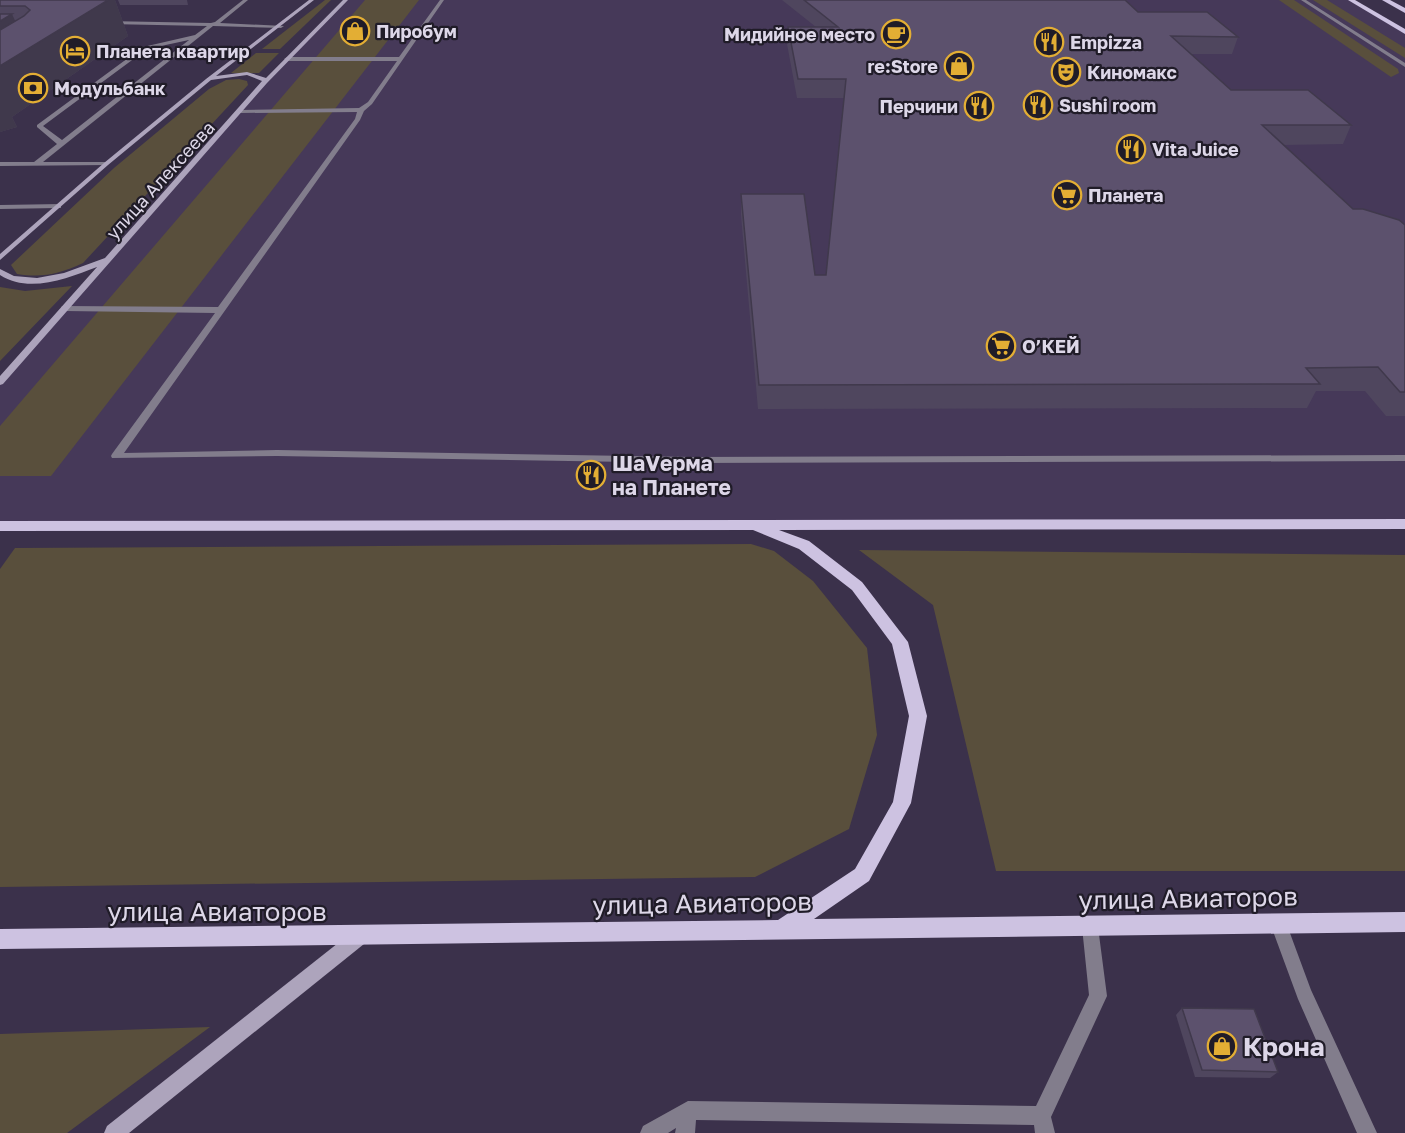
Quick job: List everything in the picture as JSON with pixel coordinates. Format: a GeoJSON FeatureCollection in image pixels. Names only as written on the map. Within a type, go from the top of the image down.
{"type":"FeatureCollection","features":[{"type":"Feature","properties":{"kind":"main road"},"geometry":{"type":"LineString","coordinates":[[1352,0],[1405,32]]}},
{"type":"Feature","properties":{"kind":"main road"},"geometry":{"type":"LineString","coordinates":[[1385,0],[1405,11]]}},
{"type":"Feature","properties":{"kind":"main road"},"geometry":{"type":"LineString","coordinates":[[0,526],[750,523],[1405,524]]}},
{"type":"Feature","properties":{"kind":"main road"},"geometry":{"type":"LineString","coordinates":[[750,523],[804,545],[857,586],[900,642],[918,716],[902,803],[862,875],[783,928]]}},
{"type":"Feature","properties":{"kind":"main road","name":"улица Авиаторов"},"geometry":{"type":"LineString","coordinates":[[0,939],[358,938],[783,928],[1090,927],[1405,922]]}},
{"type":"Feature","properties":{"kind":"street","name":"улица Алексеева"},"geometry":{"type":"LineString","coordinates":[[2,255],[106,164],[208,80],[312,0]]}},
{"type":"Feature","properties":{"kind":"street","name":"улица Алексеева"},"geometry":{"type":"LineString","coordinates":[[0,382],[266,81],[346,0]]}},
{"type":"Feature","properties":{"kind":"street"},"geometry":{"type":"LineString","coordinates":[[208,80],[250,74],[266,81]]}},
{"type":"Feature","properties":{"kind":"street"},"geometry":{"type":"LineString","coordinates":[[0,272],[16,281],[54,279],[111,258]]}},
{"type":"Feature","properties":{"kind":"street"},"geometry":{"type":"LineString","coordinates":[[114,1133],[358,938]]}},
{"type":"Feature","properties":{"kind":"lane"},"geometry":{"type":"LineString","coordinates":[[36,164],[246,0]]}},
{"type":"Feature","properties":{"kind":"lane"},"geometry":{"type":"LineString","coordinates":[[442,0],[370,103],[361,110],[358,119],[116,456],[277,453],[692,460],[1405,458]]}},
{"type":"Feature","properties":{"kind":"lane"},"geometry":{"type":"LineString","coordinates":[[1303,0],[1405,64]]}},
{"type":"Feature","properties":{"kind":"lane"},"geometry":{"type":"LineString","coordinates":[[99,21],[281,26]]}},
{"type":"Feature","properties":{"kind":"lane"},"geometry":{"type":"LineString","coordinates":[[62,144],[39,126],[145,48],[199,36]]}},
{"type":"Feature","properties":{"kind":"lane"},"geometry":{"type":"LineString","coordinates":[[287,59],[400,59]]}},
{"type":"Feature","properties":{"kind":"lane"},"geometry":{"type":"LineString","coordinates":[[241,111],[361,110]]}},
{"type":"Feature","properties":{"kind":"lane"},"geometry":{"type":"LineString","coordinates":[[0,164],[106,164]]}},
{"type":"Feature","properties":{"kind":"lane"},"geometry":{"type":"LineString","coordinates":[[0,207],[58,206]]}},
{"type":"Feature","properties":{"kind":"lane"},"geometry":{"type":"LineString","coordinates":[[65,308],[222,310]]}},
{"type":"Feature","properties":{"kind":"lane"},"geometry":{"type":"LineString","coordinates":[[1278,923],[1304,993],[1367,1133]]}},
{"type":"Feature","properties":{"kind":"lane"},"geometry":{"type":"LineString","coordinates":[[650,1133],[688,1110],[1043,1124],[1098,996],[1090,927]]}},
{"type":"Feature","properties":{"kind":"lane"},"geometry":{"type":"LineString","coordinates":[[686,1133],[688,1110]]}},
{"type":"Feature","properties":{"kind":"shaded area"},"geometry":{"type":"Polygon","coordinates":[[[325,0],[331,0],[280,49],[262,49],[325,0]]]}},
{"type":"Feature","properties":{"kind":"shaded area"},"geometry":{"type":"Polygon","coordinates":[[[346,0],[1351,0],[1405,32],[1405,524],[0,526],[0,382],[265,82],[346,0]]]}},
{"type":"Feature","properties":{"kind":"shaded area"},"geometry":{"type":"Polygon","coordinates":[[[365,0],[419,0],[51,476],[0,476],[0,426],[365,0]]]}},
{"type":"Feature","properties":{"kind":"shaded area"},"geometry":{"type":"Polygon","coordinates":[[[1279,0],[1294,0],[1398,69],[1399,73],[1391,77],[1279,0]]]}},
{"type":"Feature","properties":{"kind":"shaded area"},"geometry":{"type":"Polygon","coordinates":[[[1313,0],[1327,0],[1405,48],[1405,58],[1313,0]]]}},
{"type":"Feature","properties":{"kind":"shaded area"},"geometry":{"type":"Polygon","coordinates":[[[256,53],[279,53],[259,73],[231,73],[256,53]]]}},
{"type":"Feature","properties":{"kind":"shaded area"},"geometry":{"type":"Polygon","coordinates":[[[226,80],[247,81],[248,85],[83,263],[51,274],[35,276],[17,274],[11,265],[114,168],[209,89],[226,80]]]}},
{"type":"Feature","properties":{"kind":"shaded area"},"geometry":{"type":"Polygon","coordinates":[[[72,286],[0,361],[0,287],[25,291],[72,286]]]}},
{"type":"Feature","properties":{"kind":"shaded area"},"geometry":{"type":"Polygon","coordinates":[[[751,544],[774,551],[813,581],[867,648],[877,735],[849,829],[755,877],[0,887],[0,569],[15,548],[751,544]]]}},
{"type":"Feature","properties":{"kind":"shaded area"},"geometry":{"type":"Polygon","coordinates":[[[859,550],[1405,555],[1405,871],[996,871],[933,605],[859,550]]]}},
{"type":"Feature","properties":{"kind":"shaded area"},"geometry":{"type":"Polygon","coordinates":[[[210,1027],[67,1133],[0,1133],[0,1034],[210,1027]]]}},
{"type":"Feature","properties":{"kind":"building"},"geometry":{"type":"Polygon","coordinates":[[[0,0],[108,0],[0,66],[0,30],[30,10],[25,6],[0,6],[0,0]]]}},
{"type":"Feature","properties":{"kind":"building","name":"Планета"},"geometry":{"type":"Polygon","coordinates":[[[804,0],[1125,0],[1138,12],[1207,12],[1238,37],[1171,36],[1231,90],[1308,90],[1351,125],[1262,125],[1353,209],[1363,209],[1399,220],[1405,225],[1405,392],[1400,392],[1378,367],[1306,368],[1320,384],[759,385],[741,194],[804,194],[815,275],[826,275],[846,79],[798,79],[788,27],[838,27],[804,0]]]}},
{"type":"Feature","properties":{"kind":"building"},"geometry":{"type":"Polygon","coordinates":[[[0,14],[12,14],[0,21],[0,14]]]}},
{"type":"Feature","properties":{"kind":"building","name":"Крона"},"geometry":{"type":"Polygon","coordinates":[[[1182,1008],[1254,1009],[1278,1072],[1202,1070],[1182,1008]]]}},
{"type":"Feature","properties":{"kind":"place","name":"Пиробум"},"geometry":{"type":"Point","coordinates":[355,31]}},
{"type":"Feature","properties":{"kind":"place","name":"Мидийное место"},"geometry":{"type":"Point","coordinates":[896,34]}},
{"type":"Feature","properties":{"kind":"place","name":"Empizza"},"geometry":{"type":"Point","coordinates":[1049,42]}},
{"type":"Feature","properties":{"kind":"place","name":"Планета квартир"},"geometry":{"type":"Point","coordinates":[75,51]}},
{"type":"Feature","properties":{"kind":"place","name":"re:Store"},"geometry":{"type":"Point","coordinates":[959,66]}},
{"type":"Feature","properties":{"kind":"place","name":"Киномакс"},"geometry":{"type":"Point","coordinates":[1066,72]}},
{"type":"Feature","properties":{"kind":"place","name":"Модульбанк"},"geometry":{"type":"Point","coordinates":[33,88]}},
{"type":"Feature","properties":{"kind":"place","name":"Sushi room"},"geometry":{"type":"Point","coordinates":[1038,105]}},
{"type":"Feature","properties":{"kind":"place","name":"Перчини"},"geometry":{"type":"Point","coordinates":[979,106]}},
{"type":"Feature","properties":{"kind":"place","name":"Vita Juice"},"geometry":{"type":"Point","coordinates":[1131,149]}},
{"type":"Feature","properties":{"kind":"place","name":"Планета"},"geometry":{"type":"Point","coordinates":[1067,195]}},
{"type":"Feature","properties":{"kind":"place","name":"О’КЕЙ"},"geometry":{"type":"Point","coordinates":[1001,346]}},
{"type":"Feature","properties":{"kind":"place","name":"ШаVерма на Планете"},"geometry":{"type":"Point","coordinates":[591,475]}},
{"type":"Feature","properties":{"kind":"place","name":"Крона"},"geometry":{"type":"Point","coordinates":[1222,1046]}}]}
